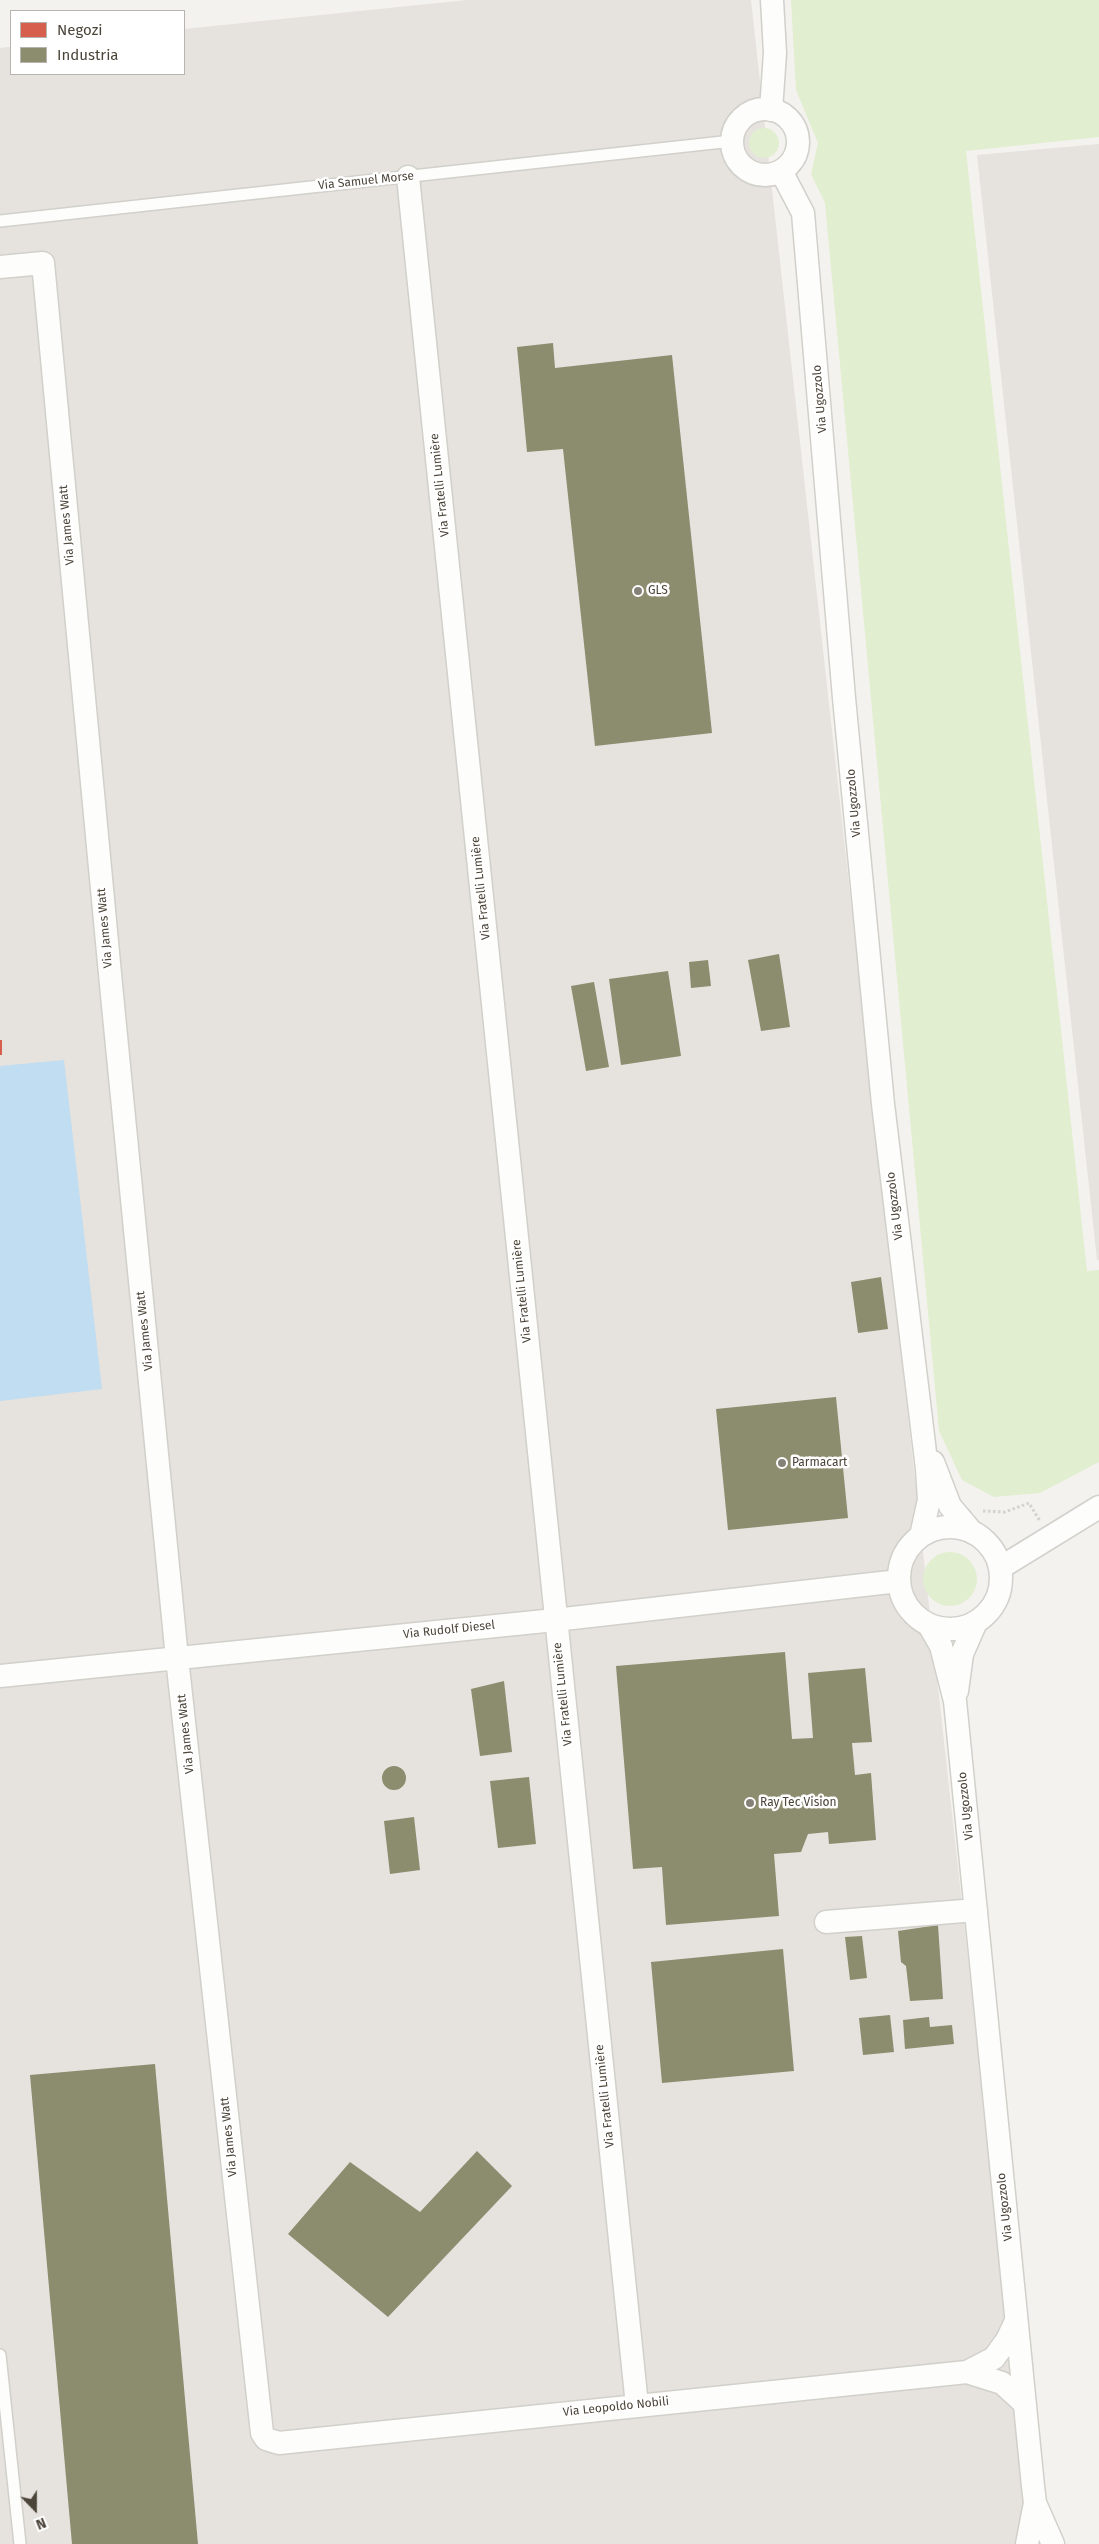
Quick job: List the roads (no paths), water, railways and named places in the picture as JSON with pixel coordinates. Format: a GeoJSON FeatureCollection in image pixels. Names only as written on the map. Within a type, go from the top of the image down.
{"type":"FeatureCollection","features":[{"type":"Feature","properties":{"kind":"street"},"geometry":{"type":"LineString","coordinates":[[771,110],[775,52],[772,0]]}},
{"type":"Feature","properties":{"kind":"street"},"geometry":{"type":"LineString","coordinates":[[759,110],[771,110],[789,119],[798,137],[795,157],[781,171],[762,175],[744,168],[733,152],[732,141],[734,130],[749,114],[759,110]]}},
{"type":"Feature","properties":{"kind":"street","name":"Via Ugozzolo"},"geometry":{"type":"LineString","coordinates":[[781,171],[803,213],[844,698],[881,1084],[924,1438],[929,1500],[921,1536]]}},
{"type":"Feature","properties":{"kind":"street","name":"Via Fratelli Lumière"},"geometry":{"type":"LineString","coordinates":[[408,177],[637,2404]]}},
{"type":"Feature","properties":{"kind":"street","name":"Via James Watt"},"geometry":{"type":"LineString","coordinates":[[0,267],[43,263],[111,987],[178,1658],[260,2426],[266,2439]]}},
{"type":"Feature","properties":{"kind":"street","name":"Via Ugozzolo"},"geometry":{"type":"LineString","coordinates":[[924,1438],[950,1506],[972,1532]]}},
{"type":"Feature","properties":{"kind":"street"},"geometry":{"type":"LineString","coordinates":[[1000,1568],[1099,1507]]}},
{"type":"Feature","properties":{"kind":"street"},"geometry":{"type":"LineString","coordinates":[[955,1528],[972,1532],[985,1541],[994,1554],[1000,1568],[1001,1584],[997,1599],[988,1612],[976,1622],[961,1628],[945,1629],[929,1625],[917,1618],[908,1608],[901,1595],[899,1581],[904,1556],[921,1536],[937,1529],[955,1528]]}},
{"type":"Feature","properties":{"kind":"street","name":"Via Rudolf Diesel"},"geometry":{"type":"LineString","coordinates":[[0,1676],[555,1620],[899,1581]]}},
{"type":"Feature","properties":{"kind":"street","name":"Via Ugozzolo"},"geometry":{"type":"LineString","coordinates":[[955,1702],[962,1654],[976,1622]]}},
{"type":"Feature","properties":{"kind":"street","name":"Via Ugozzolo"},"geometry":{"type":"LineString","coordinates":[[929,1625],[941,1646],[955,1702],[1034,2503],[1028,2544]]}},
{"type":"Feature","properties":{"kind":"street"},"geometry":{"type":"LineString","coordinates":[[826,1922],[976,1910]]}},
{"type":"Feature","properties":{"kind":"street"},"geometry":{"type":"LineString","coordinates":[[967,2372],[994,2358],[1004,2346],[1016,2321]]}},
{"type":"Feature","properties":{"kind":"street"},"geometry":{"type":"LineString","coordinates":[[967,2372],[1002,2383],[1025,2404]]}},
{"type":"Feature","properties":{"kind":"street","name":"Via Leopoldo Nobili"},"geometry":{"type":"LineString","coordinates":[[266,2439],[279,2443],[637,2404],[967,2372]]}},
{"type":"Feature","properties":{"kind":"street","name":"Via Ugozzolo"},"geometry":{"type":"LineString","coordinates":[[1034,2503],[1053,2544]]}},
{"type":"Feature","properties":{"kind":"lane","name":"Via Samuel Morse"},"geometry":{"type":"LineString","coordinates":[[0,221],[732,141]]}},
{"type":"Feature","properties":{"kind":"lane"},"geometry":{"type":"LineString","coordinates":[[0,2355],[20,2544]]}},
{"type":"Feature","properties":{"kind":"water"},"geometry":{"type":"Polygon","coordinates":[[[64,1060],[102,1389],[0,1401],[0,1066],[64,1060]]]}},
{"type":"Feature","properties":{"kind":"place","name":"GLS"},"geometry":{"type":"Point","coordinates":[638,591]}},
{"type":"Feature","properties":{"kind":"place","name":"Parmacart"},"geometry":{"type":"Point","coordinates":[782,1463]}},
{"type":"Feature","properties":{"kind":"place","name":"Ray Tec Vision"},"geometry":{"type":"Point","coordinates":[750,1803]}}]}
